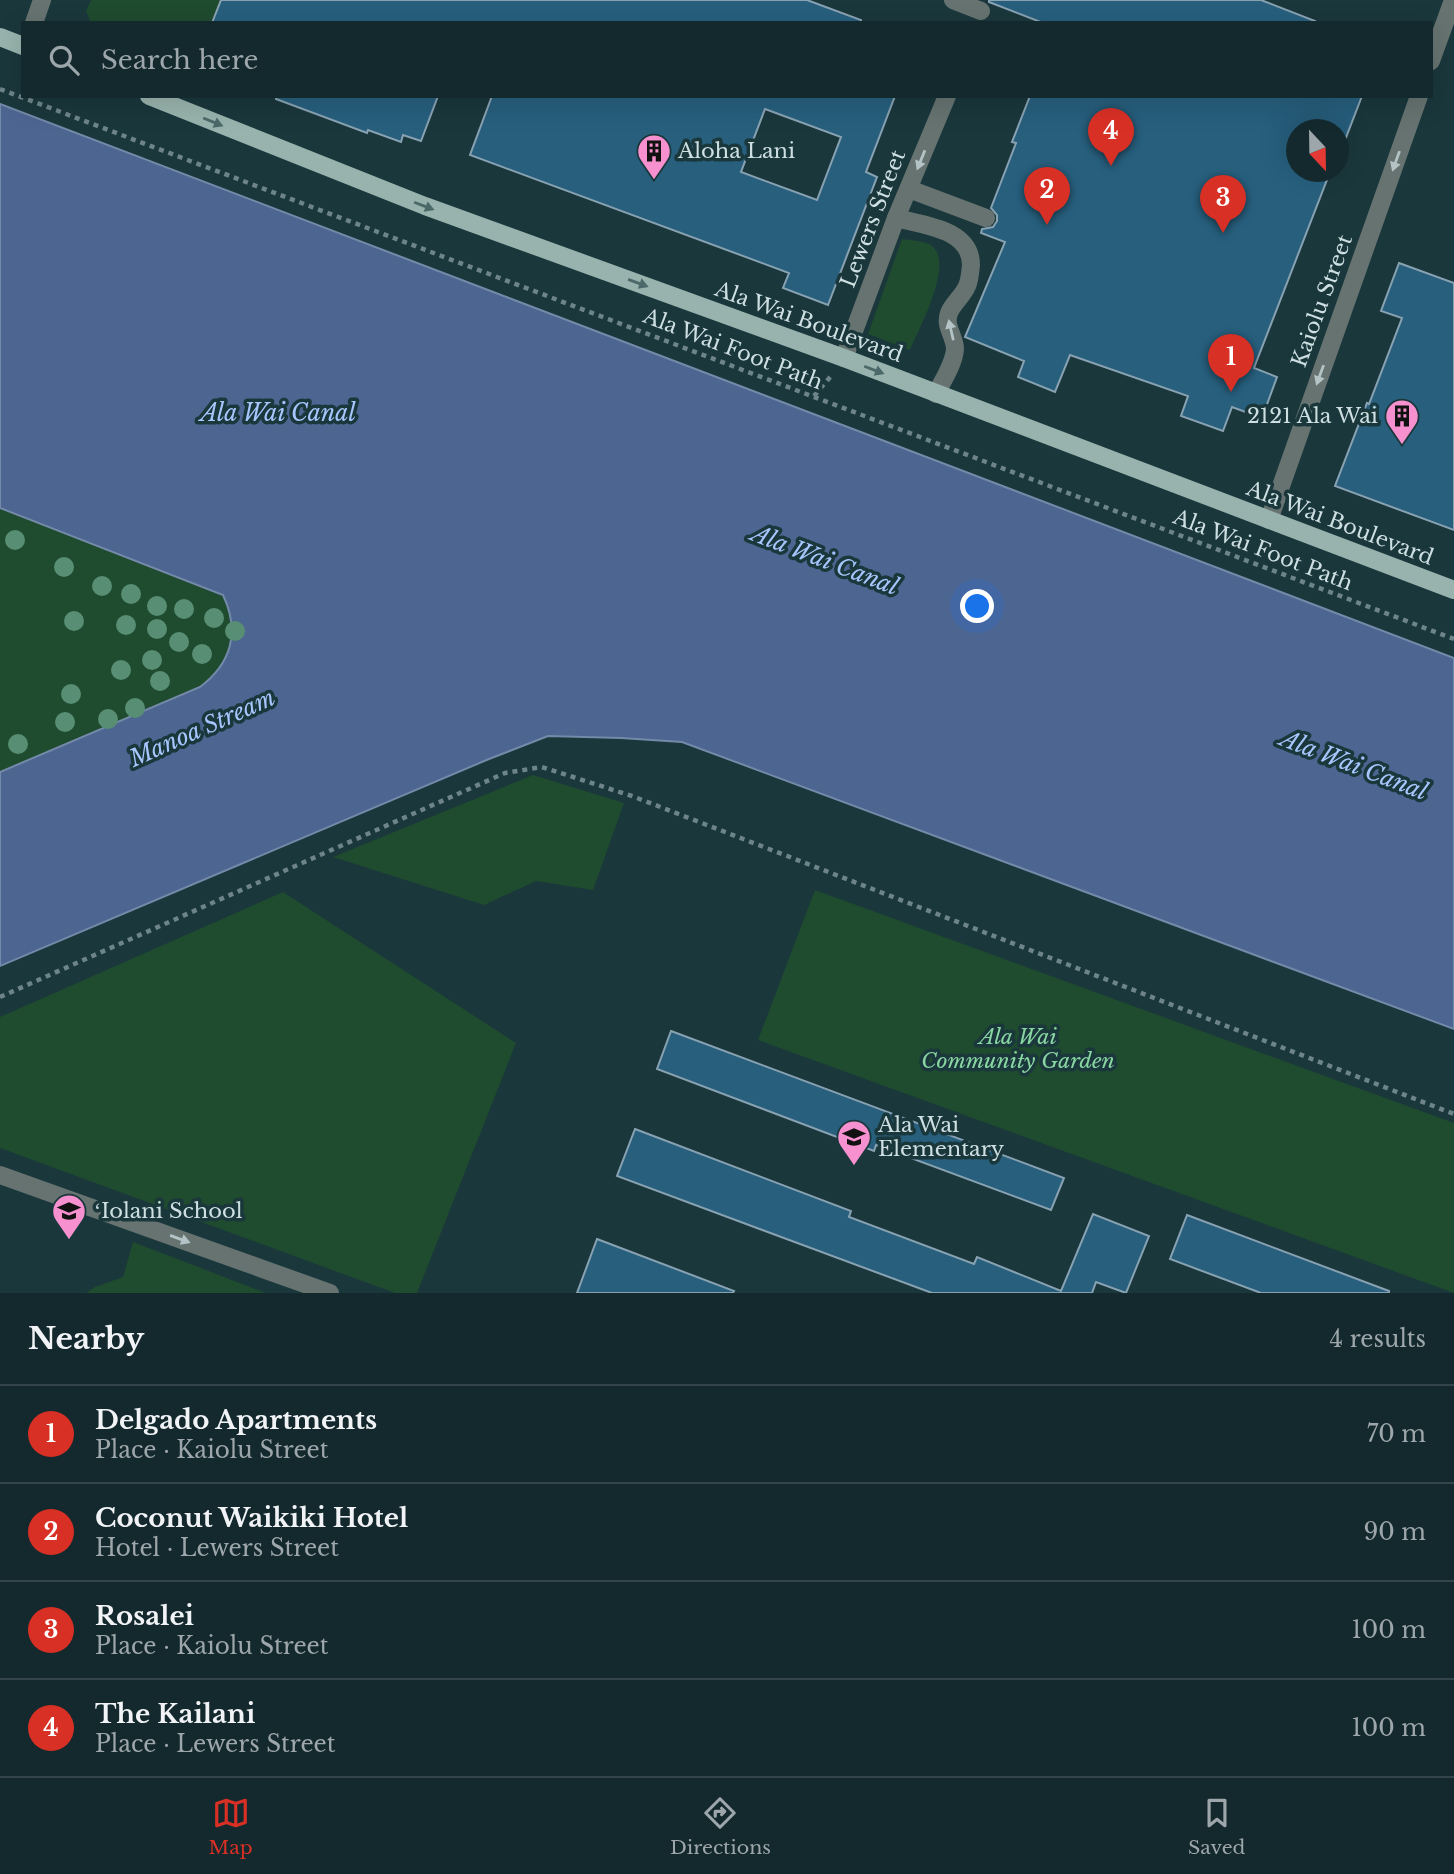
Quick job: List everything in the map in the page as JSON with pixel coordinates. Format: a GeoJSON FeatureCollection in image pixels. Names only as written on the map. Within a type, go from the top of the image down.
{"type":"FeatureCollection","features":[{"type":"Feature","properties":{"kind":"main road"},"geometry":{"type":"LineString","coordinates":[[0,37],[21,45]]}},
{"type":"Feature","properties":{"kind":"main road","name":"Ala Wai Boulevard"},"geometry":{"type":"LineString","coordinates":[[154,98],[425,206],[844,358],[1454,590]]}},
{"type":"Feature","properties":{"kind":"street"},"geometry":{"type":"LineString","coordinates":[[35,21],[42,0]]}},
{"type":"Feature","properties":{"kind":"street"},"geometry":{"type":"LineString","coordinates":[[953,0],[981,11]]}},
{"type":"Feature","properties":{"kind":"street"},"geometry":{"type":"LineString","coordinates":[[1433,56],[1454,0]]}},
{"type":"Feature","properties":{"kind":"street","name":"Lewers Street"},"geometry":{"type":"LineString","coordinates":[[844,358],[896,218],[946,98]]}},
{"type":"Feature","properties":{"kind":"street","name":"Kaiolu Street"},"geometry":{"type":"LineString","coordinates":[[1269,520],[1418,98]]}},
{"type":"Feature","properties":{"kind":"street"},"geometry":{"type":"LineString","coordinates":[[909,189],[986,218]]}},
{"type":"Feature","properties":{"kind":"street"},"geometry":{"type":"LineString","coordinates":[[896,218],[946,230],[967,248],[971,258],[967,287],[949,313],[947,325],[955,345],[953,360],[936,394]]}},
{"type":"Feature","properties":{"kind":"street"},"geometry":{"type":"LineString","coordinates":[[0,1175],[330,1293]]}},
{"type":"Feature","properties":{"kind":"path","name":"Ala Wai Foot Path"},"geometry":{"type":"LineString","coordinates":[[0,89],[21,97]]}},
{"type":"Feature","properties":{"kind":"path","name":"Ala Wai Foot Path"},"geometry":{"type":"LineString","coordinates":[[24,98],[1454,639]]}},
{"type":"Feature","properties":{"kind":"path"},"geometry":{"type":"LineString","coordinates":[[0,997],[505,773],[542,767],[632,796],[1454,1114]]}},
{"type":"Feature","properties":{"kind":"green space"},"geometry":{"type":"Polygon","coordinates":[[[91,0],[221,0],[213,21],[90,21],[86,11],[91,0]]]}},
{"type":"Feature","properties":{"kind":"green space"},"geometry":{"type":"Polygon","coordinates":[[[902,239],[929,244],[937,252],[939,264],[933,295],[910,350],[868,334],[902,239]]]}},
{"type":"Feature","properties":{"kind":"green space"},"geometry":{"type":"Polygon","coordinates":[[[0,508],[223,596],[232,634],[226,657],[219,668],[200,687],[0,772],[0,508]]]}},
{"type":"Feature","properties":{"kind":"green space"},"geometry":{"type":"Polygon","coordinates":[[[533,775],[624,803],[593,890],[536,881],[484,905],[333,857],[533,775]]]}},
{"type":"Feature","properties":{"kind":"green space","name":"Ala Wai Community Garden"},"geometry":{"type":"Polygon","coordinates":[[[815,890],[1454,1123],[1454,1293],[758,1040],[815,890]]]}},
{"type":"Feature","properties":{"kind":"green space"},"geometry":{"type":"Polygon","coordinates":[[[283,892],[516,1043],[417,1293],[395,1293],[0,1148],[0,1017],[283,892]]]}},
{"type":"Feature","properties":{"kind":"green space"},"geometry":{"type":"Polygon","coordinates":[[[133,1242],[266,1293],[86,1293],[123,1277],[133,1242]]]}},
{"type":"Feature","properties":{"kind":"water","name":"Ala Wai Canal"},"geometry":{"type":"Polygon","coordinates":[[[0,104],[1454,658],[1454,1029],[682,742],[621,738],[548,736],[0,966],[0,772],[200,687],[211,678],[226,657],[232,634],[223,595],[0,508],[0,104]]]}},
{"type":"Feature","properties":{"kind":"building"},"geometry":{"type":"Polygon","coordinates":[[[221,0],[807,0],[861,20],[861,21],[213,21],[221,0]]]}},
{"type":"Feature","properties":{"kind":"building"},"geometry":{"type":"Polygon","coordinates":[[[1261,0],[1315,21],[1038,21],[989,2],[1261,0]]]}},
{"type":"Feature","properties":{"kind":"building"},"geometry":{"type":"Polygon","coordinates":[[[437,98],[421,141],[403,135],[401,142],[368,130],[367,133],[276,99],[437,98]]]}},
{"type":"Feature","properties":{"kind":"building","name":"Aloha Lani"},"geometry":{"type":"Polygon","coordinates":[[[491,98],[894,98],[866,172],[877,177],[828,305],[783,288],[789,273],[470,155],[491,98]],[[765,109],[741,172],[817,200],[841,137],[765,109]]]}},
{"type":"Feature","properties":{"kind":"building"},"geometry":{"type":"Polygon","coordinates":[[[1029,98],[1361,98],[1349,130],[1349,119],[1286,119],[1286,182],[1326,182],[1254,368],[1277,377],[1262,418],[1232,407],[1223,431],[1181,416],[1188,396],[1070,355],[1055,392],[1018,377],[1024,361],[965,337],[1005,242],[981,233],[982,229],[993,227],[997,221],[997,215],[991,208],[1016,143],[1012,142],[1029,98]]]}},
{"type":"Feature","properties":{"kind":"building","name":"2121 Ala Wai"},"geometry":{"type":"Polygon","coordinates":[[[1399,263],[1454,283],[1454,530],[1335,486],[1402,318],[1381,311],[1399,263]]]}},
{"type":"Feature","properties":{"kind":"building"},"geometry":{"type":"Polygon","coordinates":[[[671,1031],[1064,1178],[1051,1210],[876,1145],[874,1151],[657,1069],[671,1031]]]}},
{"type":"Feature","properties":{"kind":"building"},"geometry":{"type":"Polygon","coordinates":[[[635,1129],[851,1211],[849,1217],[974,1264],[977,1257],[1061,1291],[1093,1214],[1149,1236],[1126,1293],[1096,1282],[1092,1293],[932,1293],[617,1176],[635,1129]]]}},
{"type":"Feature","properties":{"kind":"building"},"geometry":{"type":"Polygon","coordinates":[[[1187,1215],[1389,1293],[1261,1293],[1170,1259],[1187,1215]]]}},
{"type":"Feature","properties":{"kind":"building"},"geometry":{"type":"Polygon","coordinates":[[[597,1239],[734,1291],[577,1293],[597,1239]]]}},
{"type":"Feature","properties":{"kind":"place","name":"The Kailani"},"geometry":{"type":"Point","coordinates":[1111,166]}},
{"type":"Feature","properties":{"kind":"place","name":"Aloha Lani"},"geometry":{"type":"Point","coordinates":[654,181]}},
{"type":"Feature","properties":{"kind":"place","name":"Coconut Waikiki Hotel"},"geometry":{"type":"Point","coordinates":[1047,225]}},
{"type":"Feature","properties":{"kind":"place","name":"Rosalei"},"geometry":{"type":"Point","coordinates":[1223,233]}},
{"type":"Feature","properties":{"kind":"place","name":"Delgado Apartments"},"geometry":{"type":"Point","coordinates":[1231,392]}},
{"type":"Feature","properties":{"kind":"place","name":"2121 Ala Wai"},"geometry":{"type":"Point","coordinates":[1402,446]}},
{"type":"Feature","properties":{"kind":"place","name":"Ala Wai Elementary"},"geometry":{"type":"Point","coordinates":[854,1167]}},
{"type":"Feature","properties":{"kind":"place","name":"ʻIolani School"},"geometry":{"type":"Point","coordinates":[69,1241]}},
{"type":"Feature","properties":{"kind":"water label","name":"Manoa Stream"},"geometry":{"type":"Point","coordinates":[202,728]}}]}
